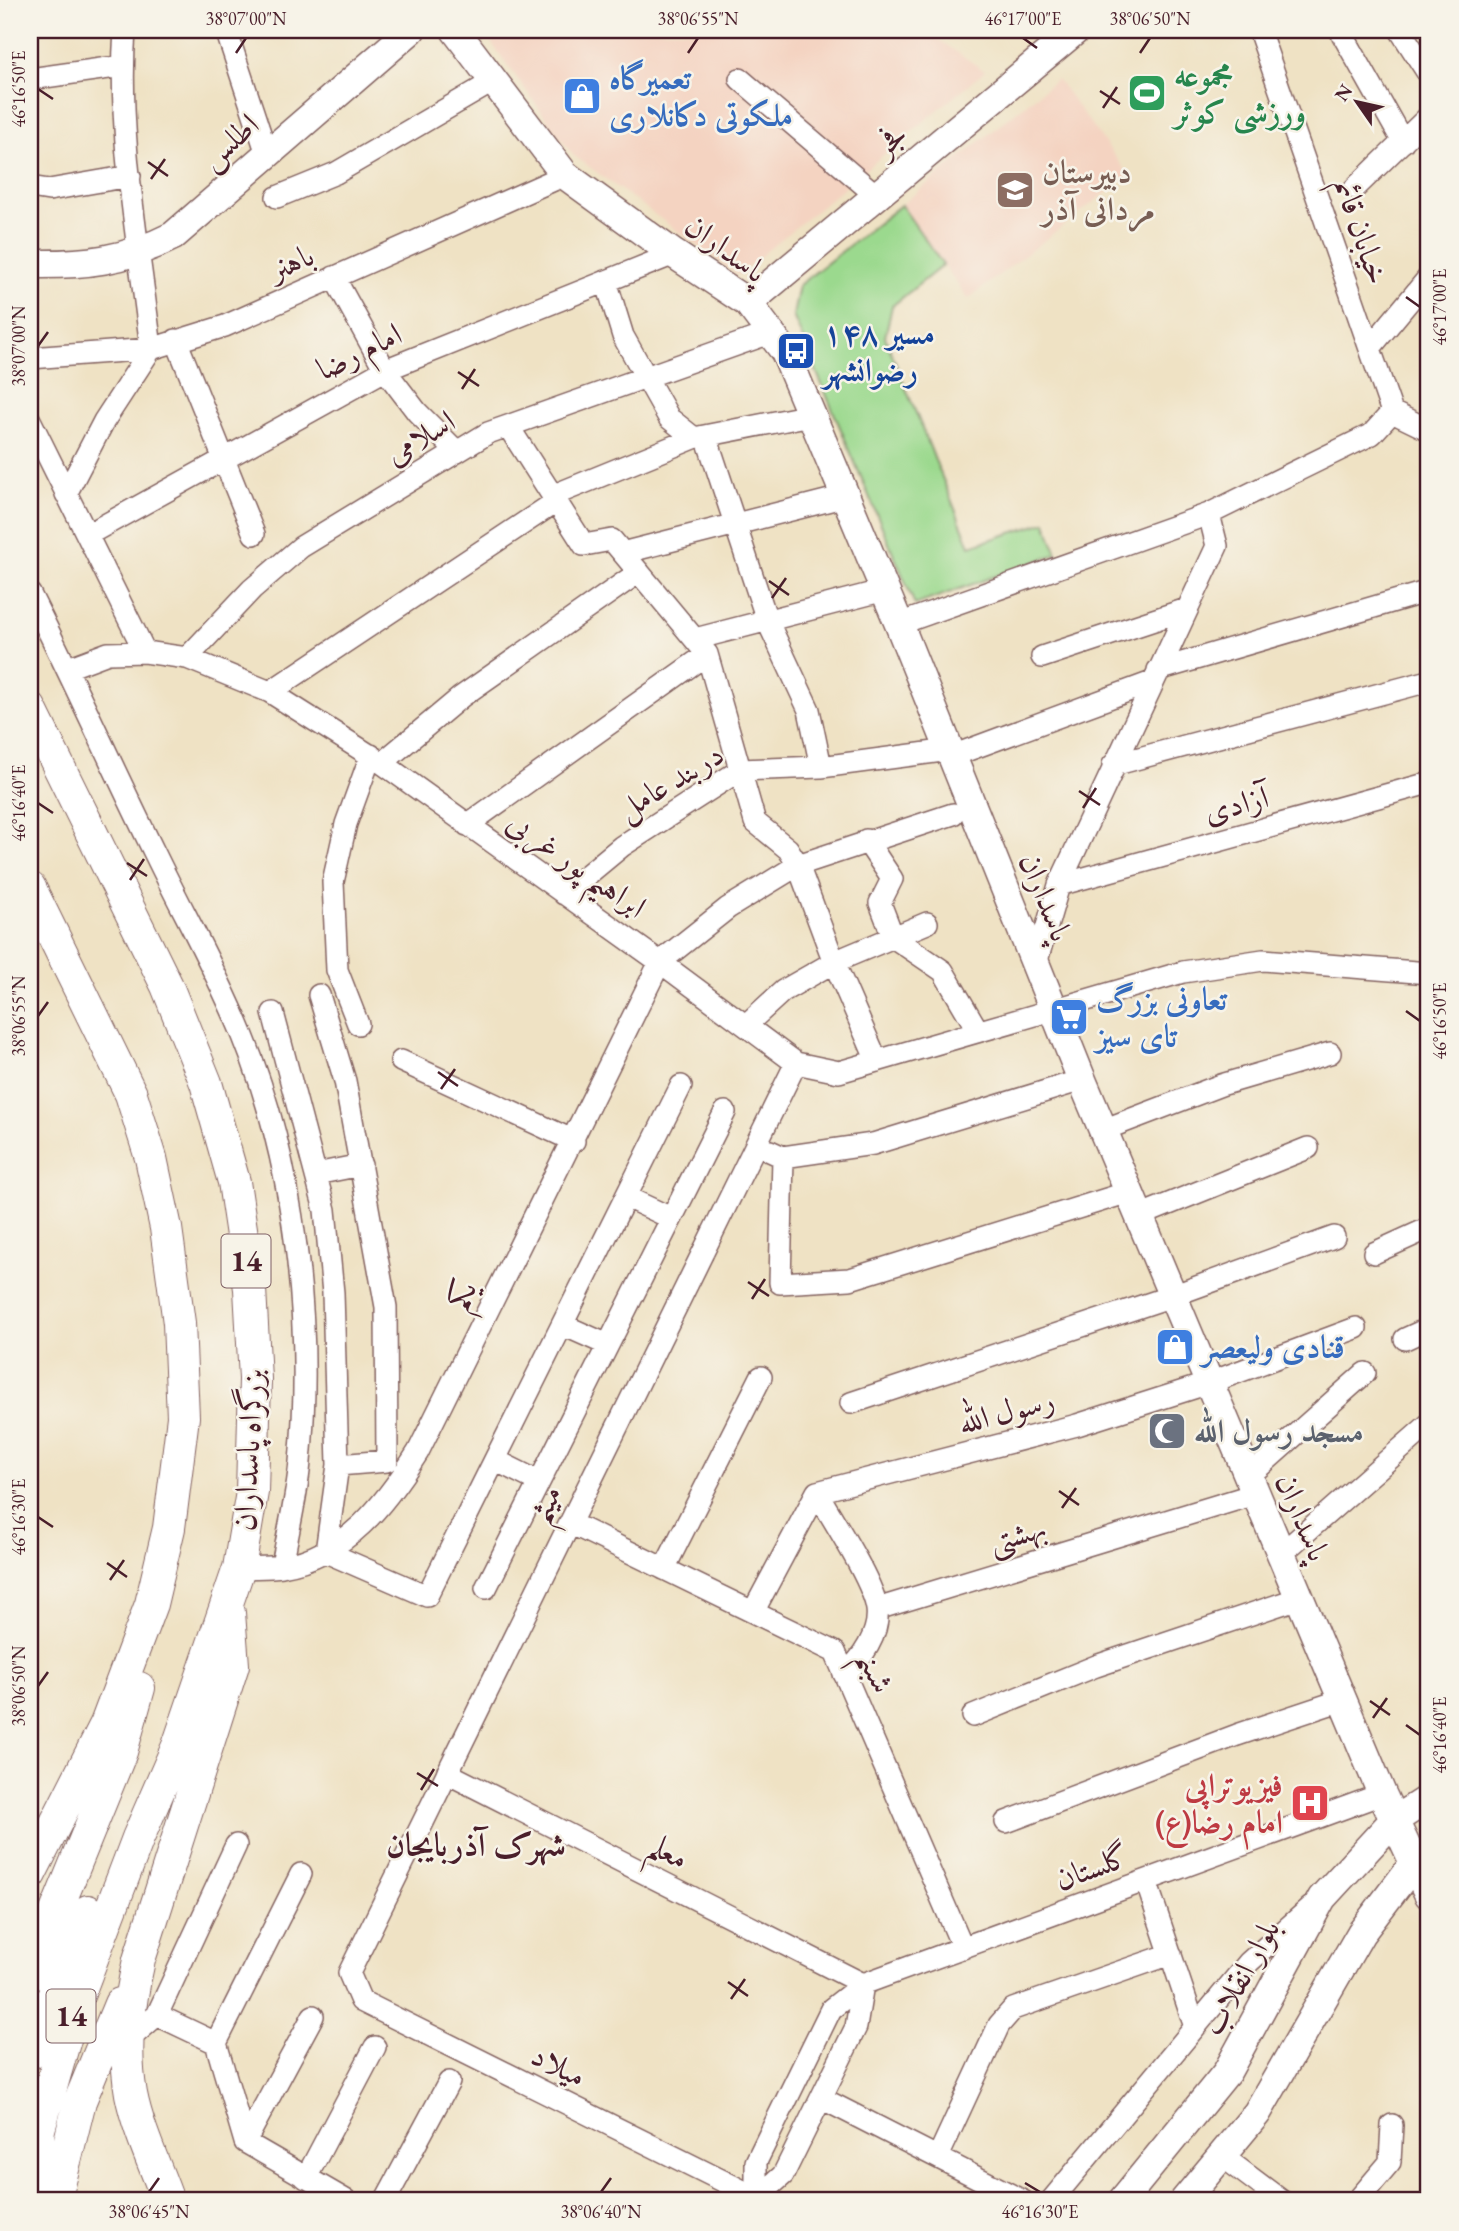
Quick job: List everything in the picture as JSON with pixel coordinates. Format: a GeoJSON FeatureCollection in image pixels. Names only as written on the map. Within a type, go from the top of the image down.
{"type":"FeatureCollection","features":[{"type":"Feature","properties":{"kind":"highway","name":"بزرگراه پاسداران"},"geometry":{"type":"LineString","coordinates":[[30,708],[167,986],[206,1083],[234,1182],[250,1289],[255,1379],[252,1492],[239,1567],[178,1746],[138,1838],[76,2001],[39,2130],[32,2201]]}},
{"type":"Feature","properties":{"kind":"highway","name":"بزرگراه پاسداران"},"geometry":{"type":"LineString","coordinates":[[30,888],[131,1094],[151,1158],[166,1228],[179,1323],[183,1417],[169,1528],[158,1576]]}},
{"type":"Feature","properties":{"kind":"highway","name":"14"},"geometry":{"type":"LineString","coordinates":[[30,1874],[106,1724],[151,1604],[158,1576]]}},
{"type":"Feature","properties":{"kind":"highway"},"geometry":{"type":"LineString","coordinates":[[30,1975],[121,1752],[148,1656],[158,1576]]}},
{"type":"Feature","properties":{"kind":"highway"},"geometry":{"type":"LineString","coordinates":[[168,2201],[131,2095],[127,2041],[130,1999],[139,1960],[233,1665],[228,1600]]}},
{"type":"Feature","properties":{"kind":"highway"},"geometry":{"type":"LineString","coordinates":[[30,2053],[160,1737],[228,1600]]}},
{"type":"Feature","properties":{"kind":"highway"},"geometry":{"type":"LineString","coordinates":[[55,2201],[80,2101],[139,1960]]}},
{"type":"Feature","properties":{"kind":"main road","name":"اطلس"},"geometry":{"type":"LineString","coordinates":[[30,264],[82,265],[140,253],[173,236],[411,30]]}},
{"type":"Feature","properties":{"kind":"main road","name":"پاسداران"},"geometry":{"type":"LineString","coordinates":[[455,30],[565,175],[674,254],[748,303],[785,352],[899,624],[1082,1080],[1393,1821],[1422,1857],[1429,1895]]}},
{"type":"Feature","properties":{"kind":"main road","name":"فجر"},"geometry":{"type":"LineString","coordinates":[[748,303],[1076,30]]}},
{"type":"Feature","properties":{"kind":"main road","name":"بلوار انقلاب"},"geometry":{"type":"LineString","coordinates":[[1122,2201],[1227,2072],[1322,1898],[1393,1821],[1429,1798]]}},
{"type":"Feature","properties":{"kind":"main road"},"geometry":{"type":"LineString","coordinates":[[1184,2201],[1257,2113],[1361,1933],[1422,1857]]}},
{"type":"Feature","properties":{"kind":"street"},"geometry":{"type":"LineString","coordinates":[[66,494],[104,421],[151,349],[130,176],[123,66],[125,30]]}},
{"type":"Feature","properties":{"kind":"street"},"geometry":{"type":"LineString","coordinates":[[226,30],[267,154]]}},
{"type":"Feature","properties":{"kind":"street","name":"خیابان قائم"},"geometry":{"type":"LineString","coordinates":[[1259,30],[1392,412]]}},
{"type":"Feature","properties":{"kind":"street"},"geometry":{"type":"LineString","coordinates":[[1340,30],[1403,142]]}},
{"type":"Feature","properties":{"kind":"street"},"geometry":{"type":"LineString","coordinates":[[1400,30],[1429,75]]}},
{"type":"Feature","properties":{"kind":"street"},"geometry":{"type":"LineString","coordinates":[[30,79],[123,66]]}},
{"type":"Feature","properties":{"kind":"street"},"geometry":{"type":"LineString","coordinates":[[740,79],[877,196]]}},
{"type":"Feature","properties":{"kind":"street"},"geometry":{"type":"LineString","coordinates":[[277,197],[336,173],[494,81]]}},
{"type":"Feature","properties":{"kind":"street"},"geometry":{"type":"LineString","coordinates":[[1355,188],[1429,116]]}},
{"type":"Feature","properties":{"kind":"street","name":"باهنر"},"geometry":{"type":"LineString","coordinates":[[30,358],[151,349],[225,326],[565,175]]}},
{"type":"Feature","properties":{"kind":"street"},"geometry":{"type":"LineString","coordinates":[[30,187],[49,190],[130,176]]}},
{"type":"Feature","properties":{"kind":"street","name":"امام رضا"},"geometry":{"type":"LineString","coordinates":[[87,535],[385,370],[674,254]]}},
{"type":"Feature","properties":{"kind":"street"},"geometry":{"type":"LineString","coordinates":[[334,277],[385,370],[417,412],[457,452]]}},
{"type":"Feature","properties":{"kind":"street"},"geometry":{"type":"LineString","coordinates":[[1370,348],[1429,277]]}},
{"type":"Feature","properties":{"kind":"street"},"geometry":{"type":"LineString","coordinates":[[606,281],[623,336],[669,418],[700,437],[736,524],[767,620],[809,710],[821,767]]}},
{"type":"Feature","properties":{"kind":"street","name":"اسلامی"},"geometry":{"type":"LineString","coordinates":[[187,658],[252,589],[301,547],[488,433],[770,333]]}},
{"type":"Feature","properties":{"kind":"street"},"geometry":{"type":"LineString","coordinates":[[176,340],[254,534]]}},
{"type":"Feature","properties":{"kind":"street"},"geometry":{"type":"LineString","coordinates":[[899,624],[1209,514],[1372,435],[1392,412],[1429,430]]}},
{"type":"Feature","properties":{"kind":"street"},"geometry":{"type":"LineString","coordinates":[[270,692],[556,498],[700,437],[811,415]]}},
{"type":"Feature","properties":{"kind":"street"},"geometry":{"type":"LineString","coordinates":[[30,420],[145,652]]}},
{"type":"Feature","properties":{"kind":"street"},"geometry":{"type":"LineString","coordinates":[[508,426],[584,545],[612,540],[626,552],[639,572],[701,646],[755,822],[788,849],[798,865],[834,962],[877,1061]]}},
{"type":"Feature","properties":{"kind":"street"},"geometry":{"type":"LineString","coordinates":[[626,552],[846,496]]}},
{"type":"Feature","properties":{"kind":"street"},"geometry":{"type":"LineString","coordinates":[[1036,964],[1059,885],[1217,546],[1209,514]]}},
{"type":"Feature","properties":{"kind":"street"},"geometry":{"type":"LineString","coordinates":[[358,1024],[337,970],[333,882],[346,824],[377,759],[639,572]]}},
{"type":"Feature","properties":{"kind":"street"},"geometry":{"type":"LineString","coordinates":[[467,825],[701,646],[767,620],[885,590]]}},
{"type":"Feature","properties":{"kind":"street","name":"دربند عامل"},"geometry":{"type":"LineString","coordinates":[[564,894],[622,846],[740,770],[821,767],[951,753],[1155,676],[1429,591]]}},
{"type":"Feature","properties":{"kind":"street"},"geometry":{"type":"LineString","coordinates":[[30,594],[68,668],[156,857],[204,948],[244,1037],[269,1109],[289,1208],[301,1290],[303,1355],[300,1463],[282,1566]]}},
{"type":"Feature","properties":{"kind":"street"},"geometry":{"type":"LineString","coordinates":[[1042,657],[1187,609]]}},
{"type":"Feature","properties":{"kind":"street","name":"ابراهیم پور غربی"},"geometry":{"type":"LineString","coordinates":[[68,668],[108,653],[145,652],[187,658],[270,692],[377,759],[796,1063],[839,1072],[1183,972],[1263,960],[1429,973]]}},
{"type":"Feature","properties":{"kind":"street"},"geometry":{"type":"LineString","coordinates":[[1113,765],[1429,681]]}},
{"type":"Feature","properties":{"kind":"street","name":"آزادی"},"geometry":{"type":"LineString","coordinates":[[1059,885],[1429,783]]}},
{"type":"Feature","properties":{"kind":"street"},"geometry":{"type":"LineString","coordinates":[[660,962],[728,908],[798,865],[866,840],[953,814]]}},
{"type":"Feature","properties":{"kind":"street"},"geometry":{"type":"LineString","coordinates":[[866,840],[892,879],[880,903],[894,937],[943,971],[978,1031]]}},
{"type":"Feature","properties":{"kind":"street"},"geometry":{"type":"LineString","coordinates":[[746,1025],[783,991],[834,962],[927,923]]}},
{"type":"Feature","properties":{"kind":"street","name":"یکم"},"geometry":{"type":"LineString","coordinates":[[239,1567],[282,1566],[326,1552],[348,1537],[388,1499],[418,1451],[660,962]]}},
{"type":"Feature","properties":{"kind":"street"},"geometry":{"type":"LineString","coordinates":[[319,995],[345,1081],[386,1307],[387,1461],[338,1465]]}},
{"type":"Feature","properties":{"kind":"street"},"geometry":{"type":"LineString","coordinates":[[273,1013],[325,1210],[333,1293],[338,1465],[326,1552],[427,1596],[681,1086]]}},
{"type":"Feature","properties":{"kind":"street"},"geometry":{"type":"LineString","coordinates":[[1103,1130],[1221,1085],[1330,1053]]}},
{"type":"Feature","properties":{"kind":"street"},"geometry":{"type":"LineString","coordinates":[[401,1061],[574,1140]]}},
{"type":"Feature","properties":{"kind":"street","name":"میثم"},"geometry":{"type":"LineString","coordinates":[[348,1973],[796,1063]]}},
{"type":"Feature","properties":{"kind":"street"},"geometry":{"type":"LineString","coordinates":[[756,1144],[783,1157],[873,1144],[1082,1080]]}},
{"type":"Feature","properties":{"kind":"street"},"geometry":{"type":"LineString","coordinates":[[486,1588],[725,1112]]}},
{"type":"Feature","properties":{"kind":"street"},"geometry":{"type":"LineString","coordinates":[[783,1157],[780,1283],[850,1279],[1134,1204],[1308,1148]]}},
{"type":"Feature","properties":{"kind":"street"},"geometry":{"type":"LineString","coordinates":[[316,1174],[361,1165]]}},
{"type":"Feature","properties":{"kind":"street"},"geometry":{"type":"LineString","coordinates":[[626,1197],[671,1218]]}},
{"type":"Feature","properties":{"kind":"street"},"geometry":{"type":"LineString","coordinates":[[1374,1253],[1429,1228]]}},
{"type":"Feature","properties":{"kind":"street"},"geometry":{"type":"LineString","coordinates":[[851,1403],[1172,1296],[1334,1237]]}},
{"type":"Feature","properties":{"kind":"street"},"geometry":{"type":"LineString","coordinates":[[563,1325],[608,1345]]}},
{"type":"Feature","properties":{"kind":"street","name":"رسول الله"},"geometry":{"type":"LineString","coordinates":[[817,1492],[1077,1425],[1209,1383],[1356,1328]]}},
{"type":"Feature","properties":{"kind":"street"},"geometry":{"type":"LineString","coordinates":[[1405,1339],[1429,1328]]}},
{"type":"Feature","properties":{"kind":"street"},"geometry":{"type":"LineString","coordinates":[[1252,1486],[1365,1373]]}},
{"type":"Feature","properties":{"kind":"street"},"geometry":{"type":"LineString","coordinates":[[664,1569],[761,1377]]}},
{"type":"Feature","properties":{"kind":"street"},"geometry":{"type":"LineString","coordinates":[[1281,1554],[1429,1424]]}},
{"type":"Feature","properties":{"kind":"street"},"geometry":{"type":"LineString","coordinates":[[495,1460],[540,1482]]}},
{"type":"Feature","properties":{"kind":"street","name":"بهشتی"},"geometry":{"type":"LineString","coordinates":[[877,1609],[1252,1486]]}},
{"type":"Feature","properties":{"kind":"street"},"geometry":{"type":"LineString","coordinates":[[817,1492],[856,1561],[877,1609],[868,1649],[844,1674]]}},
{"type":"Feature","properties":{"kind":"street"},"geometry":{"type":"LineString","coordinates":[[753,1612],[817,1492]]}},
{"type":"Feature","properties":{"kind":"street","name":"شبنم"},"geometry":{"type":"LineString","coordinates":[[569,1523],[835,1652],[963,1948]]}},
{"type":"Feature","properties":{"kind":"street"},"geometry":{"type":"LineString","coordinates":[[973,1716],[1096,1666],[1299,1598]]}},
{"type":"Feature","properties":{"kind":"street"},"geometry":{"type":"LineString","coordinates":[[1006,1822],[1237,1735],[1342,1700]]}},
{"type":"Feature","properties":{"kind":"street","name":"معلم"},"geometry":{"type":"LineString","coordinates":[[447,1773],[863,1984]]}},
{"type":"Feature","properties":{"kind":"street","name":"گلستان"},"geometry":{"type":"LineString","coordinates":[[756,2200],[756,2162],[831,2009],[863,1984],[1382,1794]]}},
{"type":"Feature","properties":{"kind":"street"},"geometry":{"type":"LineString","coordinates":[[127,2041],[157,2015],[236,1845]]}},
{"type":"Feature","properties":{"kind":"street"},"geometry":{"type":"LineString","coordinates":[[301,1874],[216,2043],[245,2143],[347,2201]]}},
{"type":"Feature","properties":{"kind":"street"},"geometry":{"type":"LineString","coordinates":[[1146,1881],[1195,2027]]}},
{"type":"Feature","properties":{"kind":"street"},"geometry":{"type":"LineString","coordinates":[[1051,2201],[1249,1962],[1322,1898]]}},
{"type":"Feature","properties":{"kind":"street"},"geometry":{"type":"LineString","coordinates":[[938,2157],[999,2025],[1013,2009],[1171,1954]]}},
{"type":"Feature","properties":{"kind":"street","name":"میلاد"},"geometry":{"type":"LineString","coordinates":[[348,1973],[361,2001],[756,2200]]}},
{"type":"Feature","properties":{"kind":"street"},"geometry":{"type":"LineString","coordinates":[[756,2200],[783,2175],[856,2027],[863,1984]]}},
{"type":"Feature","properties":{"kind":"street"},"geometry":{"type":"LineString","coordinates":[[157,2015],[216,2043]]}},
{"type":"Feature","properties":{"kind":"street"},"geometry":{"type":"LineString","coordinates":[[245,2143],[313,2016]]}},
{"type":"Feature","properties":{"kind":"street"},"geometry":{"type":"LineString","coordinates":[[306,2178],[375,2047]]}},
{"type":"Feature","properties":{"kind":"street"},"geometry":{"type":"LineString","coordinates":[[385,2201],[449,2082]]}},
{"type":"Feature","properties":{"kind":"street"},"geometry":{"type":"LineString","coordinates":[[821,2098],[1023,2201]]}},
{"type":"Feature","properties":{"kind":"street"},"geometry":{"type":"LineString","coordinates":[[1357,2201],[1390,2162],[1392,2125]]}},
{"type":"Feature","properties":{"kind":"street"},"geometry":{"type":"LineString","coordinates":[[1222,2156],[1282,2201]]}},
{"type":"Feature","properties":{"kind":"shaded area"},"geometry":{"type":"Polygon","coordinates":[[[482,30],[924,30],[985,71],[738,275],[573,155],[482,30]]]}},
{"type":"Feature","properties":{"kind":"shaded area","name":"دبیرستان مردانی آذر"},"geometry":{"type":"Polygon","coordinates":[[[1057,79],[1129,175],[968,299],[901,205],[1057,79]]]}},
{"type":"Feature","properties":{"kind":"green space"},"geometry":{"type":"Polygon","coordinates":[[[901,205],[943,265],[892,306],[885,337],[970,546],[1046,522],[1057,554],[915,605],[793,316],[799,285],[901,205]]]}},
{"type":"Feature","properties":{"kind":"place","name":"مجموعه ورزشی کوثر"},"geometry":{"type":"Point","coordinates":[1147,93]}},
{"type":"Feature","properties":{"kind":"place","name":"تعمیرگاه ملکوتی دکانلاری"},"geometry":{"type":"Point","coordinates":[582,96]}},
{"type":"Feature","properties":{"kind":"place","name":"دبیرستان مردانی آذر"},"geometry":{"type":"Point","coordinates":[1015,190]}},
{"type":"Feature","properties":{"kind":"place","name":"مسیر ۱۴۸ رضوانشهر"},"geometry":{"type":"Point","coordinates":[796,351]}},
{"type":"Feature","properties":{"kind":"place","name":"تعاونی بزرگ تای سیز"},"geometry":{"type":"Point","coordinates":[1069,1017]}},
{"type":"Feature","properties":{"kind":"place","name":"قنادی ولیعصر"},"geometry":{"type":"Point","coordinates":[1175,1347]}},
{"type":"Feature","properties":{"kind":"place","name":"مسجد رسول الله"},"geometry":{"type":"Point","coordinates":[1167,1431]}},
{"type":"Feature","properties":{"kind":"place","name":"فیزیوتراپی امام رضا(ع)"},"geometry":{"type":"Point","coordinates":[1310,1803]}},
{"type":"Feature","properties":{"kind":"district","name":"شهرک آذربایجان"},"geometry":{"type":"Point","coordinates":[476,1844]}}]}
